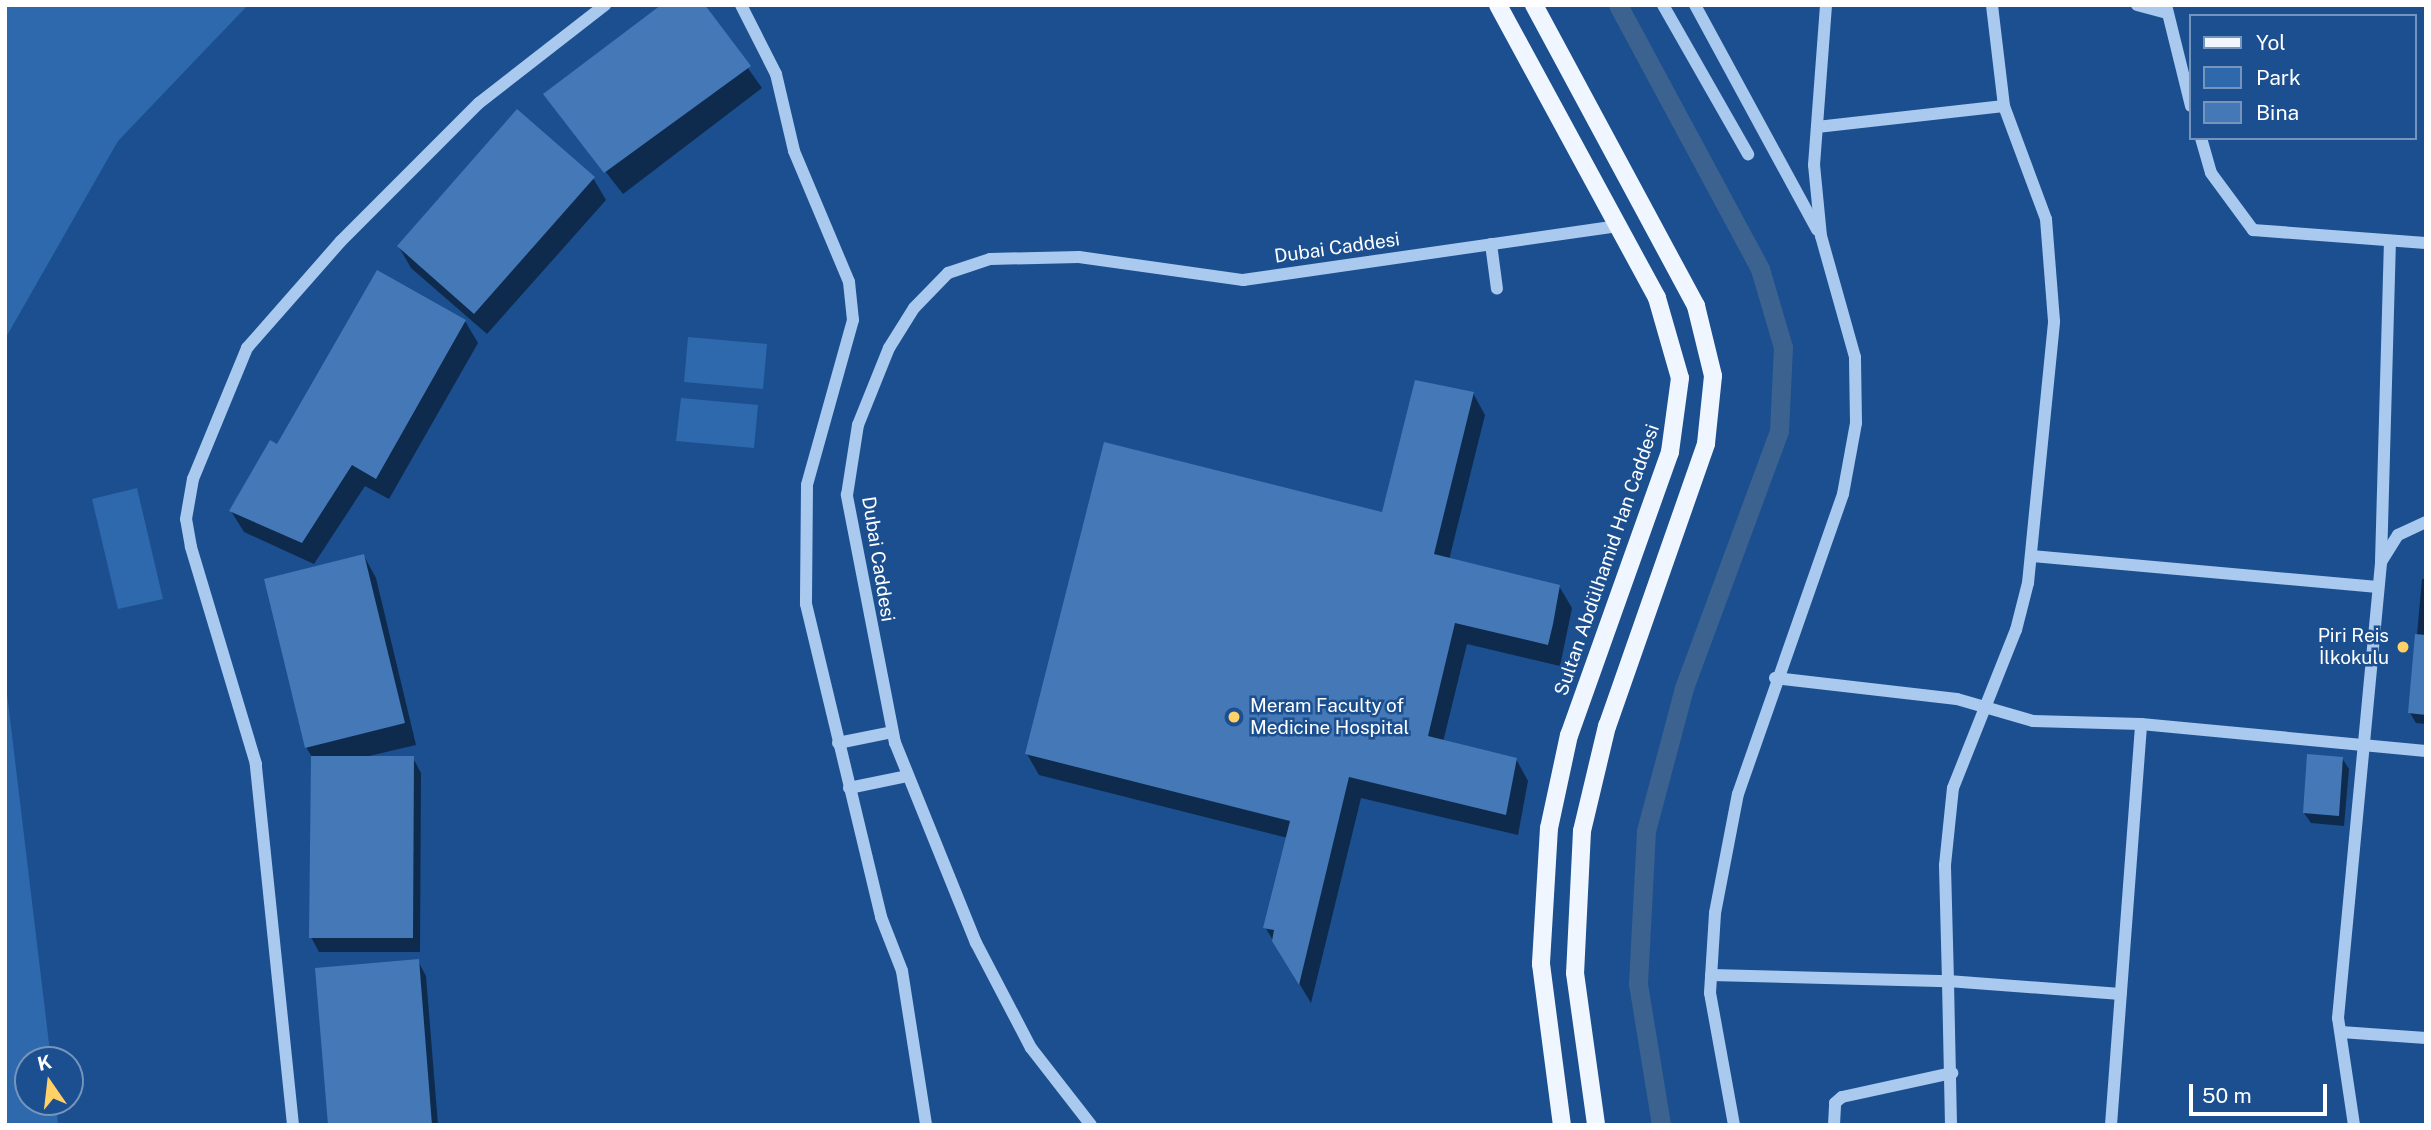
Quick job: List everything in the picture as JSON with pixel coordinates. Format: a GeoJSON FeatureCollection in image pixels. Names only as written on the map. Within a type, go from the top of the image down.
{"type":"FeatureCollection","features":[{"type":"Feature","properties":{"kind":"main road","name":"Sultan Abdülhamid Han Caddesi"},"geometry":{"type":"LineString","coordinates":[[1499,5],[1669,326],[1679,401],[1662,476],[1569,735],[1549,828],[1542,976],[1562,1125]]}},
{"type":"Feature","properties":{"kind":"main road"},"geometry":{"type":"LineString","coordinates":[[1534,5],[1696,306],[1713,376],[1703,456],[1607,726],[1582,831],[1575,973],[1596,1125]]}},
{"type":"Feature","properties":{"kind":"street"},"geometry":{"type":"LineString","coordinates":[[293,1125],[256,764],[191,547],[186,519],[193,479],[247,348],[341,241],[479,103],[605,5]]}},
{"type":"Feature","properties":{"kind":"street"},"geometry":{"type":"LineString","coordinates":[[741,5],[776,74],[794,151],[849,282],[853,320],[807,485],[804,558],[806,604],[881,917],[902,971],[926,1125]]}},
{"type":"Feature","properties":{"kind":"street"},"geometry":{"type":"LineString","coordinates":[[1663,5],[1748,155]]}},
{"type":"Feature","properties":{"kind":"street"},"geometry":{"type":"LineString","coordinates":[[1695,5],[1821,236],[1855,357],[1856,423],[1843,494],[1775,678],[1738,794],[1715,913],[1711,975],[1720,1077],[1734,1125]]}},
{"type":"Feature","properties":{"kind":"street"},"geometry":{"type":"LineString","coordinates":[[1821,236],[1817,127],[1826,5]]}},
{"type":"Feature","properties":{"kind":"street"},"geometry":{"type":"LineString","coordinates":[[1951,1125],[1952,1073],[1945,865],[1953,788],[2016,630],[2031,556],[2054,321],[2046,219],[2004,106],[1992,5]]}},
{"type":"Feature","properties":{"kind":"street"},"geometry":{"type":"LineString","coordinates":[[2137,5],[2167,9],[2190,102]]}},
{"type":"Feature","properties":{"kind":"street"},"geometry":{"type":"LineString","coordinates":[[1817,127],[2004,106]]}},
{"type":"Feature","properties":{"kind":"street"},"geometry":{"type":"LineString","coordinates":[[2202,140],[2211,173],[2253,230],[2426,243]]}},
{"type":"Feature","properties":{"kind":"street","name":"Dubai Caddesi"},"geometry":{"type":"LineString","coordinates":[[1091,1125],[1031,1048],[935,855],[892,732],[847,495],[858,425],[889,348],[914,308],[948,273],[1027,255],[1243,280],[1618,226]]}},
{"type":"Feature","properties":{"kind":"street"},"geometry":{"type":"LineString","coordinates":[[2354,1125],[2341,1031],[2361,746],[2381,562],[2390,242]]}},
{"type":"Feature","properties":{"kind":"street"},"geometry":{"type":"LineString","coordinates":[[1491,244],[1497,289]]}},
{"type":"Feature","properties":{"kind":"street"},"geometry":{"type":"LineString","coordinates":[[2381,562],[2398,536],[2426,522]]}},
{"type":"Feature","properties":{"kind":"street"},"geometry":{"type":"LineString","coordinates":[[2031,556],[2378,587]]}},
{"type":"Feature","properties":{"kind":"street"},"geometry":{"type":"LineString","coordinates":[[1775,678],[1985,707],[2033,721],[2141,724],[2426,751]]}},
{"type":"Feature","properties":{"kind":"street"},"geometry":{"type":"LineString","coordinates":[[2111,1125],[2141,724]]}},
{"type":"Feature","properties":{"kind":"street"},"geometry":{"type":"LineString","coordinates":[[838,743],[892,732]]}},
{"type":"Feature","properties":{"kind":"street"},"geometry":{"type":"LineString","coordinates":[[849,788],[907,776]]}},
{"type":"Feature","properties":{"kind":"street"},"geometry":{"type":"LineString","coordinates":[[1711,975],[1948,981],[2121,994]]}},
{"type":"Feature","properties":{"kind":"street"},"geometry":{"type":"LineString","coordinates":[[2341,1031],[2426,1038]]}},
{"type":"Feature","properties":{"kind":"street"},"geometry":{"type":"LineString","coordinates":[[1834,1125],[1835,1103],[1842,1097],[1952,1073]]}},
{"type":"Feature","properties":{"kind":"green space"},"geometry":{"type":"Polygon","coordinates":[[[5,5],[248,5],[118,141],[5,339],[5,5]]]}},
{"type":"Feature","properties":{"kind":"green space"},"geometry":{"type":"Polygon","coordinates":[[[688,337],[767,344],[763,389],[684,382],[688,337]]]}},
{"type":"Feature","properties":{"kind":"green space"},"geometry":{"type":"Polygon","coordinates":[[[681,398],[758,405],[754,448],[676,441],[681,398]]]}},
{"type":"Feature","properties":{"kind":"green space"},"geometry":{"type":"Polygon","coordinates":[[[137,488],[163,599],[118,609],[92,499],[137,488]]]}},
{"type":"Feature","properties":{"kind":"green space"},"geometry":{"type":"Polygon","coordinates":[[[5,677],[49,1046],[14,1046],[14,1116],[57,1116],[58,1125],[5,1125],[5,677]]]}},
{"type":"Feature","properties":{"kind":"building"},"geometry":{"type":"Polygon","coordinates":[[[661,5],[705,5],[751,66],[604,173],[543,94],[661,5]]]}},
{"type":"Feature","properties":{"kind":"building"},"geometry":{"type":"Polygon","coordinates":[[[517,109],[595,177],[474,314],[397,246],[517,109]]]}},
{"type":"Feature","properties":{"kind":"building"},"geometry":{"type":"Polygon","coordinates":[[[377,270],[466,320],[376,479],[352,465],[302,543],[229,511],[270,440],[277,444],[377,270]]]}},
{"type":"Feature","properties":{"kind":"building"},"geometry":{"type":"Polygon","coordinates":[[[1415,380],[1474,392],[1434,554],[1560,585],[1553,624],[1548,645],[1455,623],[1428,736],[1517,758],[1506,815],[1349,777],[1299,985],[1272,941],[1274,930],[1263,928],[1290,821],[1025,754],[1104,442],[1382,512],[1415,380]]]}},
{"type":"Feature","properties":{"kind":"building"},"geometry":{"type":"Polygon","coordinates":[[[364,554],[405,723],[305,748],[264,579],[364,554]]]}},
{"type":"Feature","properties":{"kind":"building"},"geometry":{"type":"Polygon","coordinates":[[[2415,634],[2426,635],[2426,715],[2408,713],[2415,634]]]}},
{"type":"Feature","properties":{"kind":"building"},"geometry":{"type":"Polygon","coordinates":[[[2307,754],[2343,757],[2339,816],[2303,813],[2307,754]]]}},
{"type":"Feature","properties":{"kind":"building"},"geometry":{"type":"Polygon","coordinates":[[[311,756],[414,756],[413,938],[309,938],[311,756]]]}},
{"type":"Feature","properties":{"kind":"building"},"geometry":{"type":"Polygon","coordinates":[[[419,959],[432,1125],[328,1125],[315,968],[419,959]]]}},
{"type":"Feature","properties":{"kind":"waterway"},"geometry":{"type":"LineString","coordinates":[[1618,5],[1760,269],[1783,347],[1779,431],[1684,688],[1646,831],[1638,984],[1661,1125]]}},
{"type":"Feature","properties":{"kind":"place","name":"Piri Reis İlkokulu"},"geometry":{"type":"Point","coordinates":[2403,647]}},
{"type":"Feature","properties":{"kind":"place","name":"Meram Faculty of Medicine Hospital"},"geometry":{"type":"Point","coordinates":[1234,717]}}]}
